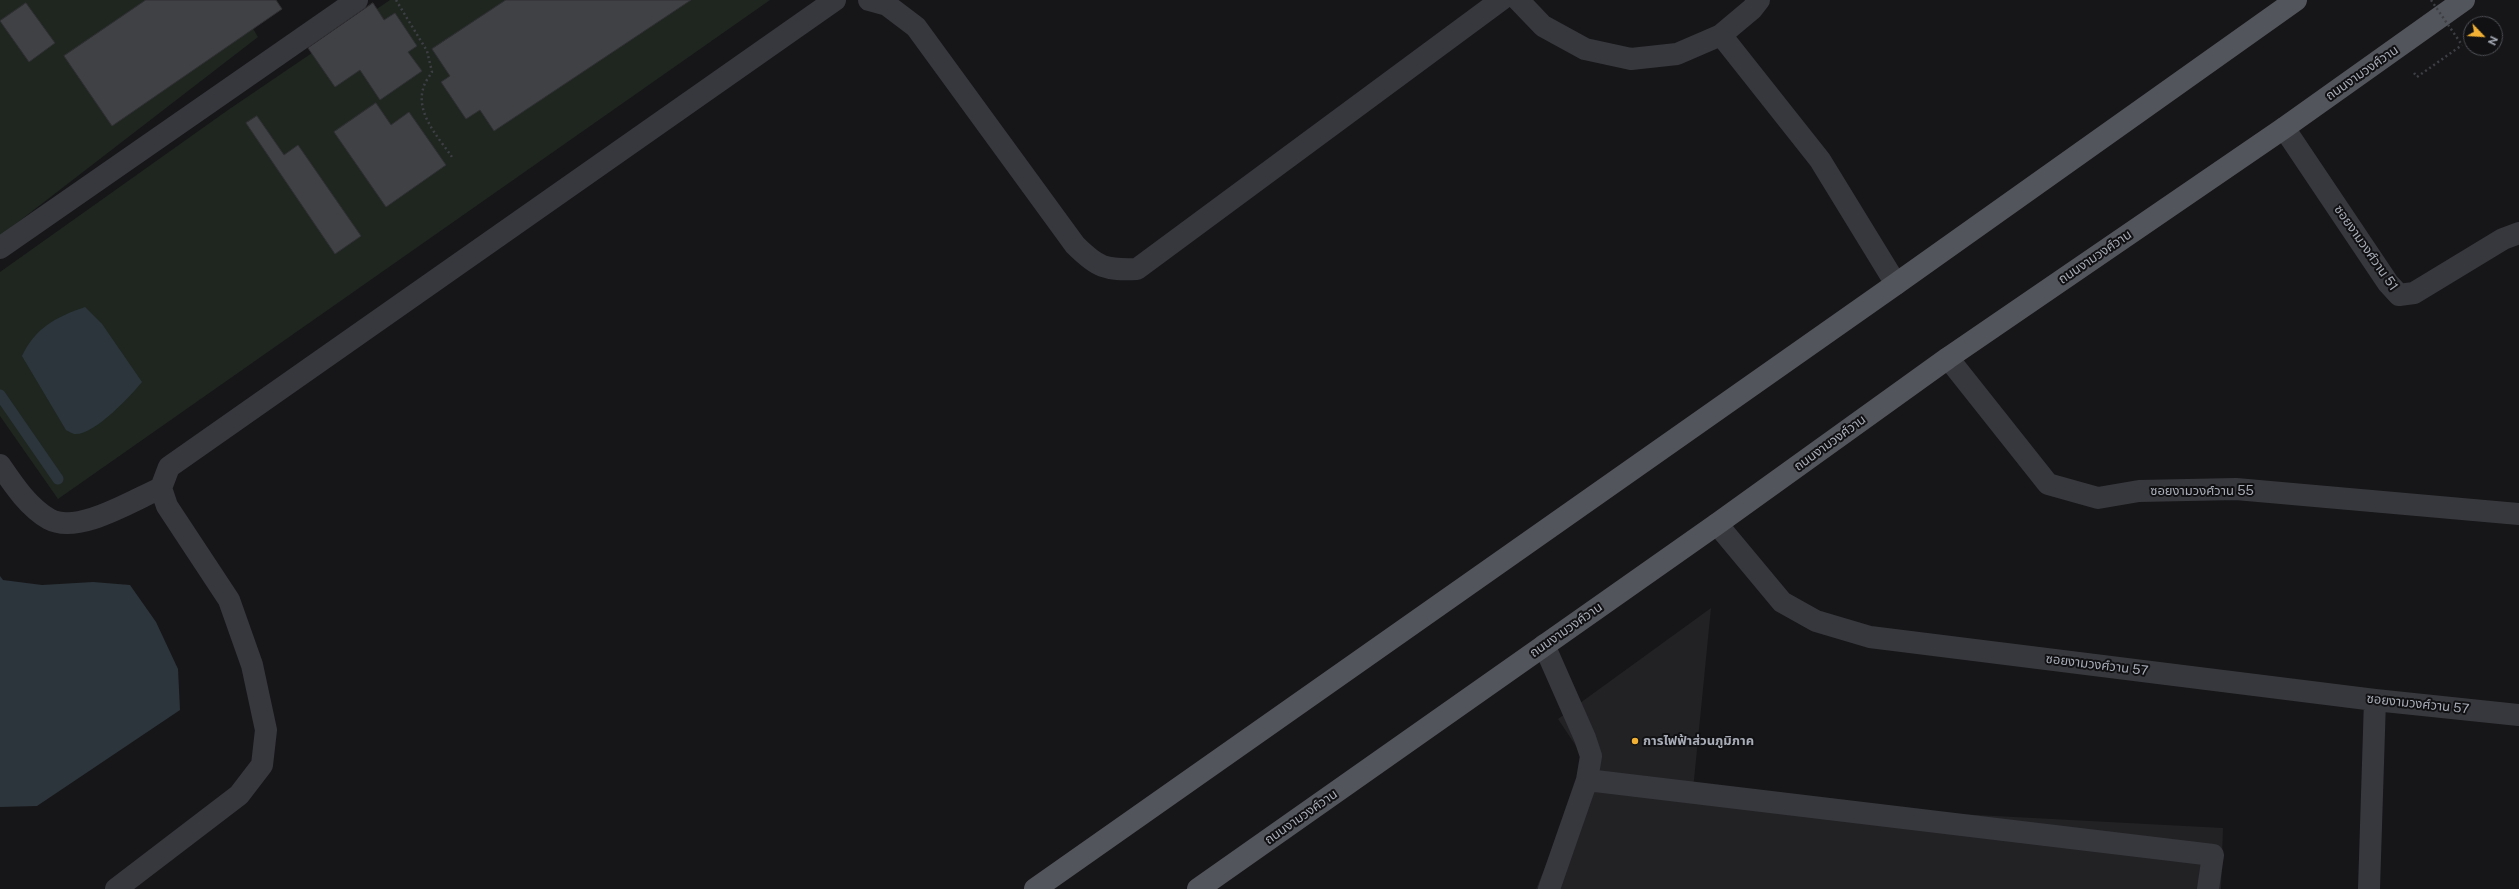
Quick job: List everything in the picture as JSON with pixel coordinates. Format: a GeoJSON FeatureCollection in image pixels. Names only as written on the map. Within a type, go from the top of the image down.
{"type":"FeatureCollection","features":[{"type":"Feature","properties":{"kind":"main road"},"geometry":{"type":"LineString","coordinates":[[1035,889],[1896,284],[2296,0]]}},
{"type":"Feature","properties":{"kind":"main road","name":"ถนนงามวงศ์วาน"},"geometry":{"type":"LineString","coordinates":[[1198,889],[1717,524],[1948,358],[2284,128],[2464,0]]}},
{"type":"Feature","properties":{"kind":"street"},"geometry":{"type":"LineString","coordinates":[[0,248],[357,0]]}},
{"type":"Feature","properties":{"kind":"street"},"geometry":{"type":"LineString","coordinates":[[116,889],[239,795],[262,766],[266,730],[252,665],[229,600],[168,506],[161,488],[169,467],[835,0]]}},
{"type":"Feature","properties":{"kind":"street"},"geometry":{"type":"LineString","coordinates":[[869,0],[886,5],[916,27],[1075,245],[1092,263],[1112,269],[1138,269],[1501,0]]}},
{"type":"Feature","properties":{"kind":"street"},"geometry":{"type":"LineString","coordinates":[[1518,0],[1543,26],[1584,49],[1630,59],[1677,54],[1721,36],[1752,9],[1759,0]]}},
{"type":"Feature","properties":{"kind":"street"},"geometry":{"type":"LineString","coordinates":[[1721,36],[1820,160],[1896,284]]}},
{"type":"Feature","properties":{"kind":"street","name":"ซอยงามวงศ์วาน 51"},"geometry":{"type":"LineString","coordinates":[[2284,128],[2388,283],[2399,295],[2414,293],[2503,240],[2519,233]]}},
{"type":"Feature","properties":{"kind":"street","name":"ซอยงามวงศ์วาน 55"},"geometry":{"type":"LineString","coordinates":[[1948,358],[2048,484],[2098,498],[2138,491],[2236,489],[2519,514]]}},
{"type":"Feature","properties":{"kind":"street"},"geometry":{"type":"LineString","coordinates":[[0,465],[20,493],[49,519],[63,523],[84,522],[161,488]]}},
{"type":"Feature","properties":{"kind":"street","name":"ซอยงามวงศ์วาน 57"},"geometry":{"type":"LineString","coordinates":[[1717,524],[1782,602],[1816,621],[1870,636],[2374,700],[2519,714]]}},
{"type":"Feature","properties":{"kind":"street"},"geometry":{"type":"LineString","coordinates":[[1544,645],[1585,738],[1590,756],[1587,780],[1549,889]]}},
{"type":"Feature","properties":{"kind":"street"},"geometry":{"type":"LineString","coordinates":[[2370,889],[2374,700]]}},
{"type":"Feature","properties":{"kind":"street"},"geometry":{"type":"LineString","coordinates":[[1587,780],[2213,855],[2208,889]]}},
{"type":"Feature","properties":{"kind":"path"},"geometry":{"type":"LineString","coordinates":[[396,0],[427,51],[432,72],[422,89],[423,107],[427,122],[452,157]]}},
{"type":"Feature","properties":{"kind":"path"},"geometry":{"type":"LineString","coordinates":[[2417,77],[2462,45],[2431,0]]}},
{"type":"Feature","properties":{"kind":"shaded area"},"geometry":{"type":"Polygon","coordinates":[[[0,0],[236,0],[258,37],[0,236],[0,0]]]}},
{"type":"Feature","properties":{"kind":"shaded area"},"geometry":{"type":"Polygon","coordinates":[[[390,0],[770,0],[58,499],[0,416],[0,272],[228,110],[390,0]]]}},
{"type":"Feature","properties":{"kind":"shaded area"},"geometry":{"type":"Polygon","coordinates":[[[85,307],[102,324],[142,382],[111,414],[101,422],[82,433],[74,434],[66,430],[22,356],[27,346],[40,331],[65,315],[85,307]]]}},
{"type":"Feature","properties":{"kind":"shaded area"},"geometry":{"type":"Polygon","coordinates":[[[0,576],[3,580],[42,585],[93,582],[130,585],[156,622],[178,669],[180,710],[37,806],[0,807],[0,576]]]}},
{"type":"Feature","properties":{"kind":"shaded area","name":"การไฟฟ้าส่วนภูมิภาค"},"geometry":{"type":"Polygon","coordinates":[[[1711,608],[1692,800],[2223,828],[2221,889],[1536,889],[1588,764],[1558,719],[1711,608]]]}},
{"type":"Feature","properties":{"kind":"building"},"geometry":{"type":"Polygon","coordinates":[[[146,0],[276,0],[282,9],[112,126],[64,56],[146,0]]]}},
{"type":"Feature","properties":{"kind":"building"},"geometry":{"type":"Polygon","coordinates":[[[506,0],[691,0],[494,131],[480,110],[466,119],[441,82],[450,76],[432,49],[506,0]]]}},
{"type":"Feature","properties":{"kind":"building"},"geometry":{"type":"Polygon","coordinates":[[[26,3],[55,43],[29,62],[0,21],[26,3]]]}},
{"type":"Feature","properties":{"kind":"building"},"geometry":{"type":"Polygon","coordinates":[[[373,3],[384,20],[395,13],[417,46],[408,52],[422,71],[380,100],[360,70],[335,87],[308,48],[373,3]]]}},
{"type":"Feature","properties":{"kind":"building"},"geometry":{"type":"Polygon","coordinates":[[[376,103],[391,125],[409,112],[446,165],[386,207],[334,132],[376,103]]]}},
{"type":"Feature","properties":{"kind":"building"},"geometry":{"type":"Polygon","coordinates":[[[257,116],[284,155],[298,145],[361,236],[335,254],[246,123],[257,116]]]}},
{"type":"Feature","properties":{"kind":"waterway"},"geometry":{"type":"LineString","coordinates":[[0,395],[58,479]]}},
{"type":"Feature","properties":{"kind":"place","name":"การไฟฟ้าส่วนภูมิภาค"},"geometry":{"type":"Point","coordinates":[1635,741]}}]}
